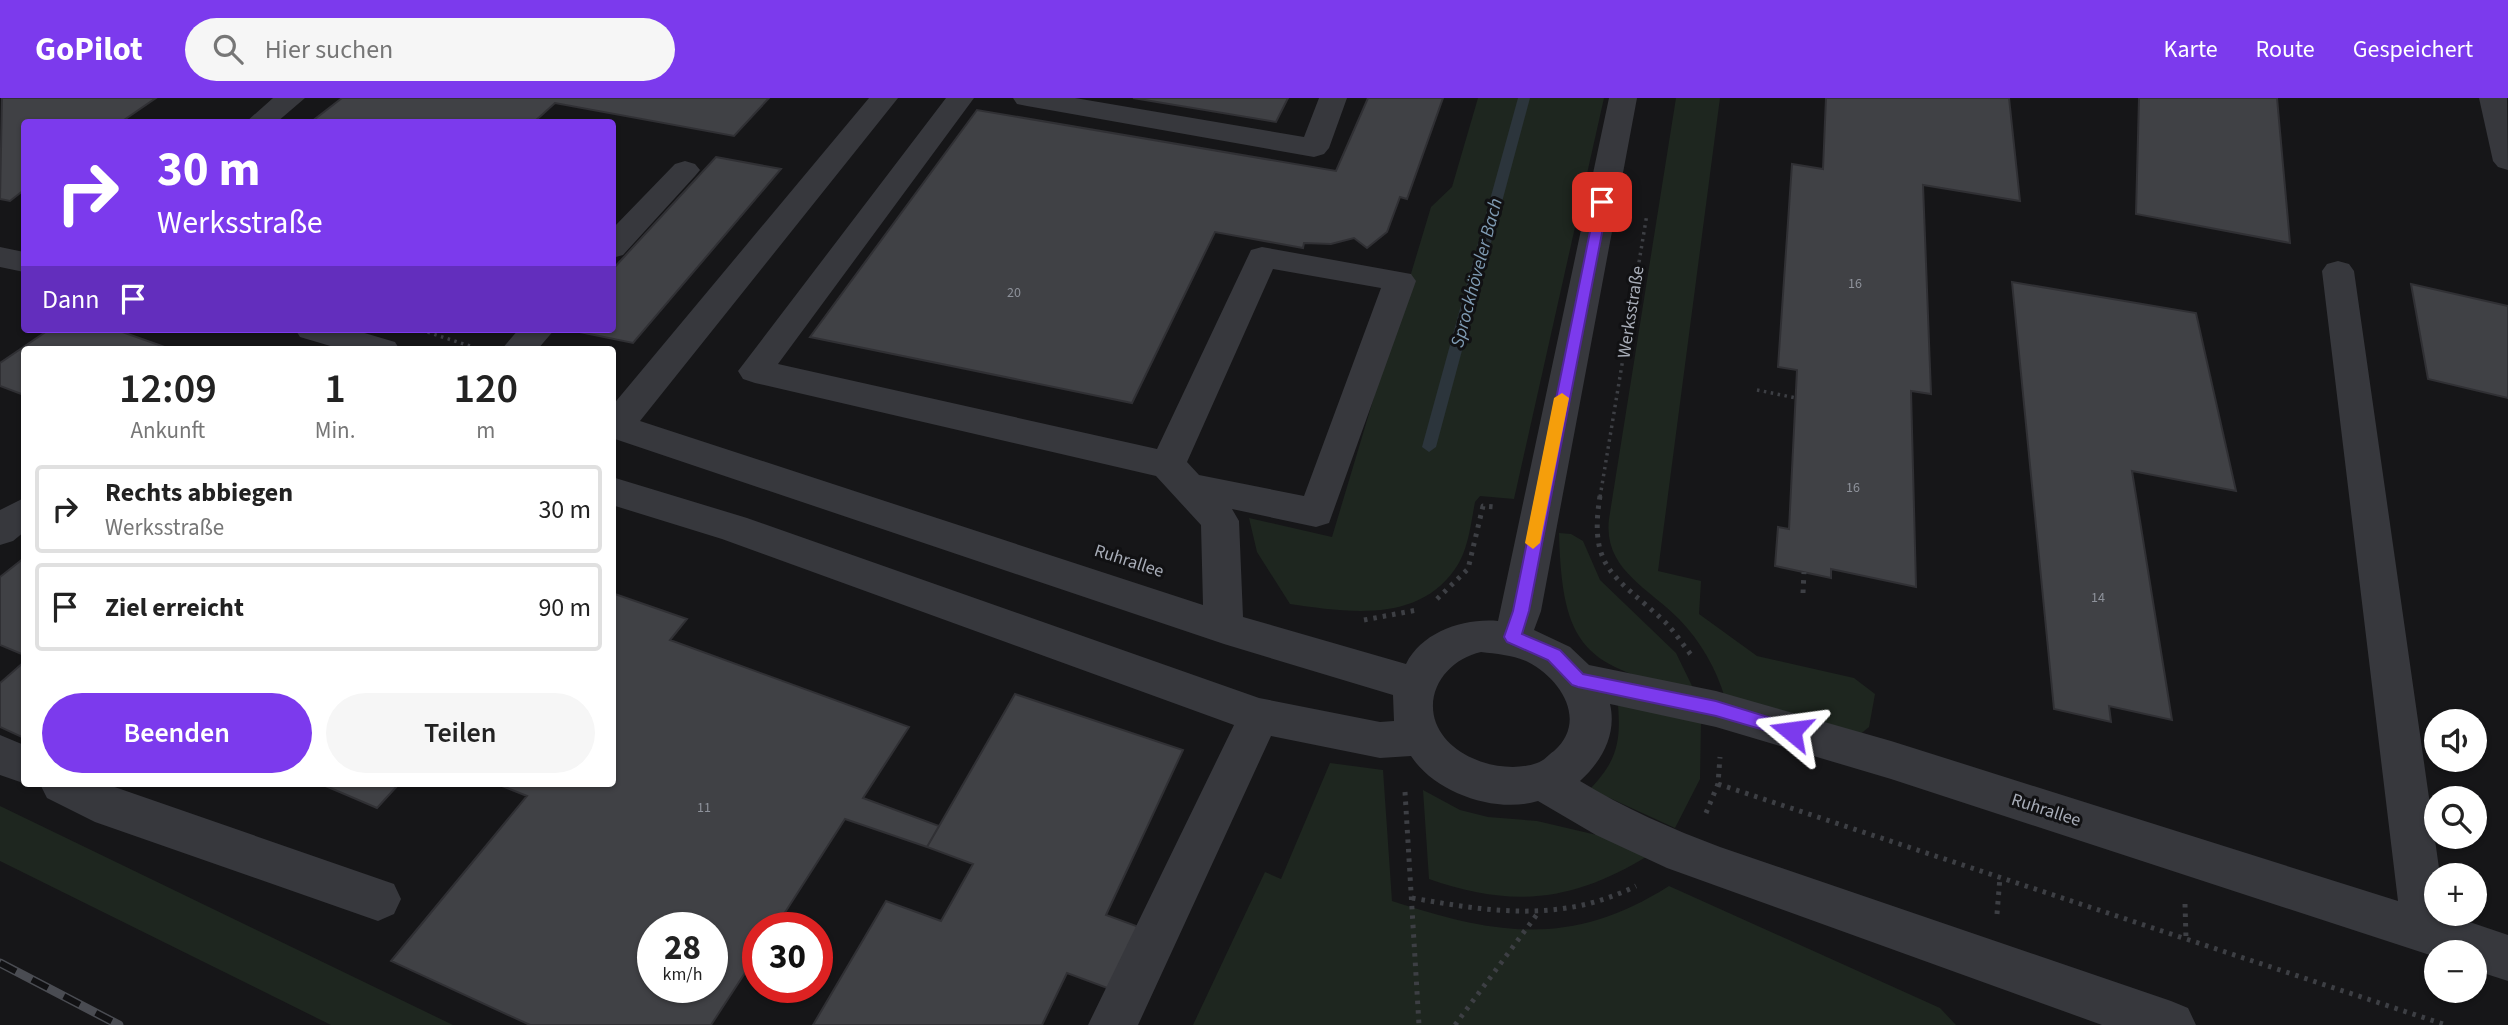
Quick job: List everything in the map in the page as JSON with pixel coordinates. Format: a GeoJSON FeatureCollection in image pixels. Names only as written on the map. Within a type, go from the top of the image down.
{"type":"FeatureCollection","features":[{"type":"Feature","properties":{"kind":"street"},"geometry":{"type":"LineString","coordinates":[[264,119],[291,98]]}},
{"type":"Feature","properties":{"kind":"street"},"geometry":{"type":"LineString","coordinates":[[616,424],[884,98]]}},
{"type":"Feature","properties":{"kind":"street"},"geometry":{"type":"LineString","coordinates":[[960,98],[755,371],[1178,475],[1316,513],[1400,281],[1262,257],[1178,475]]}},
{"type":"Feature","properties":{"kind":"street"},"geometry":{"type":"LineString","coordinates":[[1027,98],[1314,148],[1333,98]]}},
{"type":"Feature","properties":{"kind":"street"},"geometry":{"type":"LineString","coordinates":[[1513,637],[1521,611],[1538,514],[1623,98]]}},
{"type":"Feature","properties":{"kind":"street"},"geometry":{"type":"LineString","coordinates":[[2493,98],[2508,161]]}},
{"type":"Feature","properties":{"kind":"street"},"geometry":{"type":"LineString","coordinates":[[616,244],[685,170]]}},
{"type":"Feature","properties":{"kind":"street"},"geometry":{"type":"LineString","coordinates":[[0,257],[21,261]]}},
{"type":"Feature","properties":{"kind":"street"},"geometry":{"type":"LineString","coordinates":[[2338,271],[2425,931]]}},
{"type":"Feature","properties":{"kind":"street"},"geometry":{"type":"LineString","coordinates":[[326,333],[369,346]]}},
{"type":"Feature","properties":{"kind":"street"},"geometry":{"type":"LineString","coordinates":[[522,346],[534,333]]}},
{"type":"Feature","properties":{"kind":"street","name":"Ruhrallee"},"geometry":{"type":"LineString","coordinates":[[616,427],[1224,628],[1414,684]]}},
{"type":"Feature","properties":{"kind":"street"},"geometry":{"type":"LineString","coordinates":[[1178,475],[1220,521],[1224,628]]}},
{"type":"Feature","properties":{"kind":"street"},"geometry":{"type":"LineString","coordinates":[[616,492],[747,532],[1259,716],[1380,740],[1410,738],[1440,762],[1472,781],[1514,788],[1545,782],[1571,766],[1586,746],[1591,724],[1588,701],[1578,680],[1554,655],[1513,637],[1481,636],[1450,644],[1433,655],[1414,684],[1410,738]]}},
{"type":"Feature","properties":{"kind":"street"},"geometry":{"type":"LineString","coordinates":[[0,531],[21,514]]}},
{"type":"Feature","properties":{"kind":"street","name":"Ruhrallee"},"geometry":{"type":"LineString","coordinates":[[1578,680],[1716,709],[1891,760],[2508,958]]}},
{"type":"Feature","properties":{"kind":"street"},"geometry":{"type":"LineString","coordinates":[[1114,1025],[1259,716]]}},
{"type":"Feature","properties":{"kind":"street"},"geometry":{"type":"LineString","coordinates":[[0,754],[21,764]]}},
{"type":"Feature","properties":{"kind":"street"},"geometry":{"type":"LineString","coordinates":[[1545,782],[1582,807],[1682,851],[1783,890],[2171,1025]]}},
{"type":"Feature","properties":{"kind":"street"},"geometry":{"type":"LineString","coordinates":[[67,787],[111,808],[377,899]]}},
{"type":"Feature","properties":{"kind":"path","name":"Werksstraße"},"geometry":{"type":"LineString","coordinates":[[1650,201],[1595,526],[1595,545],[1605,568],[1632,595],[1667,623],[1696,662],[1716,709]]}},
{"type":"Feature","properties":{"kind":"path"},"geometry":{"type":"LineString","coordinates":[[430,333],[470,346]]}},
{"type":"Feature","properties":{"kind":"path"},"geometry":{"type":"LineString","coordinates":[[1757,390],[1796,398]]}},
{"type":"Feature","properties":{"kind":"path"},"geometry":{"type":"LineString","coordinates":[[1433,601],[1442,596],[1468,569],[1483,506],[1538,514]]}},
{"type":"Feature","properties":{"kind":"path"},"geometry":{"type":"LineString","coordinates":[[1803,593],[1804,572]]}},
{"type":"Feature","properties":{"kind":"path"},"geometry":{"type":"LineString","coordinates":[[1362,620],[1375,620],[1424,606]]}},
{"type":"Feature","properties":{"kind":"path"},"geometry":{"type":"LineString","coordinates":[[1412,898],[1474,909],[1538,913],[1584,907],[1625,893],[1657,874],[1682,851],[1704,818],[1718,784],[1722,746],[1716,709]]}},
{"type":"Feature","properties":{"kind":"path"},"geometry":{"type":"LineString","coordinates":[[1410,738],[1412,898],[1419,1025]]}},
{"type":"Feature","properties":{"kind":"path"},"geometry":{"type":"LineString","coordinates":[[1718,784],[2446,1025]]}},
{"type":"Feature","properties":{"kind":"path"},"geometry":{"type":"LineString","coordinates":[[1455,1025],[1538,913]]}},
{"type":"Feature","properties":{"kind":"shaded area"},"geometry":{"type":"Polygon","coordinates":[[[1478,98],[1604,98],[1514,499],[1480,496],[1475,502],[1463,554],[1455,569],[1439,587],[1421,599],[1401,606],[1357,611],[1290,604],[1257,552],[1249,518],[1332,537],[1431,207],[1452,187],[1478,98]]]}},
{"type":"Feature","properties":{"kind":"shaded area"},"geometry":{"type":"Polygon","coordinates":[[[1676,98],[1720,98],[1658,571],[1701,581],[1699,614],[1757,656],[1854,678],[1875,694],[1869,727],[1858,736],[1725,698],[1701,646],[1679,619],[1630,576],[1613,551],[1609,536],[1609,519],[1676,98]]]}},
{"type":"Feature","properties":{"kind":"shaded area"},"geometry":{"type":"Polygon","coordinates":[[[1559,533],[1571,534],[1583,541],[1600,580],[1676,653],[1694,690],[1627,672],[1604,661],[1586,646],[1574,627],[1566,603],[1559,533]]]}},
{"type":"Feature","properties":{"kind":"shaded area"},"geometry":{"type":"Polygon","coordinates":[[[1618,705],[1701,721],[1700,779],[1675,828],[1590,789],[1612,760],[1618,740],[1618,705]]]}},
{"type":"Feature","properties":{"kind":"shaded area"},"geometry":{"type":"Polygon","coordinates":[[[1330,763],[1383,770],[1392,901],[1466,922],[1533,930],[1566,927],[1599,919],[1633,906],[1669,886],[1940,1008],[1956,1025],[1193,1025],[1265,872],[1281,879],[1330,763]]]}},
{"type":"Feature","properties":{"kind":"shaded area"},"geometry":{"type":"Polygon","coordinates":[[[1423,790],[1460,810],[1488,817],[1537,821],[1601,836],[1651,854],[1596,882],[1544,895],[1517,897],[1460,888],[1429,879],[1423,790]]]}},
{"type":"Feature","properties":{"kind":"shaded area"},"geometry":{"type":"Polygon","coordinates":[[[0,806],[453,1025],[331,1025],[0,861],[0,806]]]}},
{"type":"Feature","properties":{"kind":"building"},"geometry":{"type":"Polygon","coordinates":[[[2,98],[156,98],[125,119],[21,119],[21,192],[10,201],[0,199],[2,98]]]}},
{"type":"Feature","properties":{"kind":"building"},"geometry":{"type":"Polygon","coordinates":[[[342,98],[769,98],[734,136],[555,103],[537,119],[315,119],[342,98]]]}},
{"type":"Feature","properties":{"kind":"building"},"geometry":{"type":"Polygon","coordinates":[[[1133,98],[1288,98],[1276,122],[1133,98]]]}},
{"type":"Feature","properties":{"kind":"building"},"geometry":{"type":"Polygon","coordinates":[[[1368,98],[1443,98],[1407,199],[1400,197],[1387,232],[1367,248],[1354,238],[1331,244],[1304,243],[1303,248],[1215,232],[1132,403],[810,337],[977,110],[1336,171],[1368,98]]]}},
{"type":"Feature","properties":{"kind":"building"},"geometry":{"type":"Polygon","coordinates":[[[1826,98],[2009,98],[2020,201],[1923,185],[1931,394],[1911,391],[1916,587],[1831,569],[1831,578],[1775,566],[1778,527],[1789,529],[1797,370],[1778,367],[1792,164],[1823,169],[1826,98]]]}},
{"type":"Feature","properties":{"kind":"building"},"geometry":{"type":"Polygon","coordinates":[[[2139,98],[2277,98],[2290,243],[2136,214],[2139,98]]]}},
{"type":"Feature","properties":{"kind":"building"},"geometry":{"type":"Polygon","coordinates":[[[716,157],[781,169],[633,343],[584,333],[616,333],[616,266],[716,157]]]}},
{"type":"Feature","properties":{"kind":"building"},"geometry":{"type":"Polygon","coordinates":[[[2012,282],[2196,313],[2236,491],[2132,471],[2172,720],[2109,706],[2111,722],[2054,709],[2012,282]]]}},
{"type":"Feature","properties":{"kind":"building"},"geometry":{"type":"Polygon","coordinates":[[[2411,284],[2508,306],[2508,398],[2428,379],[2411,284]]]}},
{"type":"Feature","properties":{"kind":"building"},"geometry":{"type":"Polygon","coordinates":[[[44,333],[125,333],[162,346],[25,346],[44,333]]]}},
{"type":"Feature","properties":{"kind":"building"},"geometry":{"type":"Polygon","coordinates":[[[21,349],[21,394],[0,386],[0,363],[21,349]]]}},
{"type":"Feature","properties":{"kind":"building"},"geometry":{"type":"Polygon","coordinates":[[[21,560],[21,654],[0,645],[0,577],[21,560]]]}},
{"type":"Feature","properties":{"kind":"building"},"geometry":{"type":"Polygon","coordinates":[[[616,594],[687,619],[670,640],[909,727],[863,798],[939,826],[927,847],[845,819],[785,912],[742,912],[742,978],[728,999],[728,912],[637,912],[637,1003],[725,1003],[711,1025],[530,1025],[391,961],[527,796],[504,787],[616,787],[616,594]]]}},
{"type":"Feature","properties":{"kind":"building"},"geometry":{"type":"Polygon","coordinates":[[[21,665],[21,737],[0,727],[0,683],[21,665]]]}},
{"type":"Feature","properties":{"kind":"building"},"geometry":{"type":"Polygon","coordinates":[[[1015,694],[1183,750],[1106,915],[1139,927],[1110,989],[1067,973],[1042,1025],[813,1025],[826,1003],[833,1003],[833,991],[886,901],[941,921],[973,864],[927,847],[1015,694]]]}},
{"type":"Feature","properties":{"kind":"building"},"geometry":{"type":"Polygon","coordinates":[[[328,787],[396,787],[377,808],[328,787]]]}},
{"type":"Feature","properties":{"kind":"waterway","name":"Sprockhöveler Bach"},"geometry":{"type":"LineString","coordinates":[[1429,447],[1524,98]]}},
{"type":"Feature","properties":{"kind":"railway"},"geometry":{"type":"LineString","coordinates":[[0,963],[119,1025]]}},
{"type":"Feature","properties":{"kind":"slow traffic"},"geometry":{"type":"LineString","coordinates":[[1533,543],[1562,398]]}},
{"type":"Feature","properties":{"kind":"route"},"geometry":{"type":"LineString","coordinates":[[1602,202],[1538,514],[1521,611],[1513,637],[1554,655],[1578,680],[1716,709],[1791,731]]}}]}
